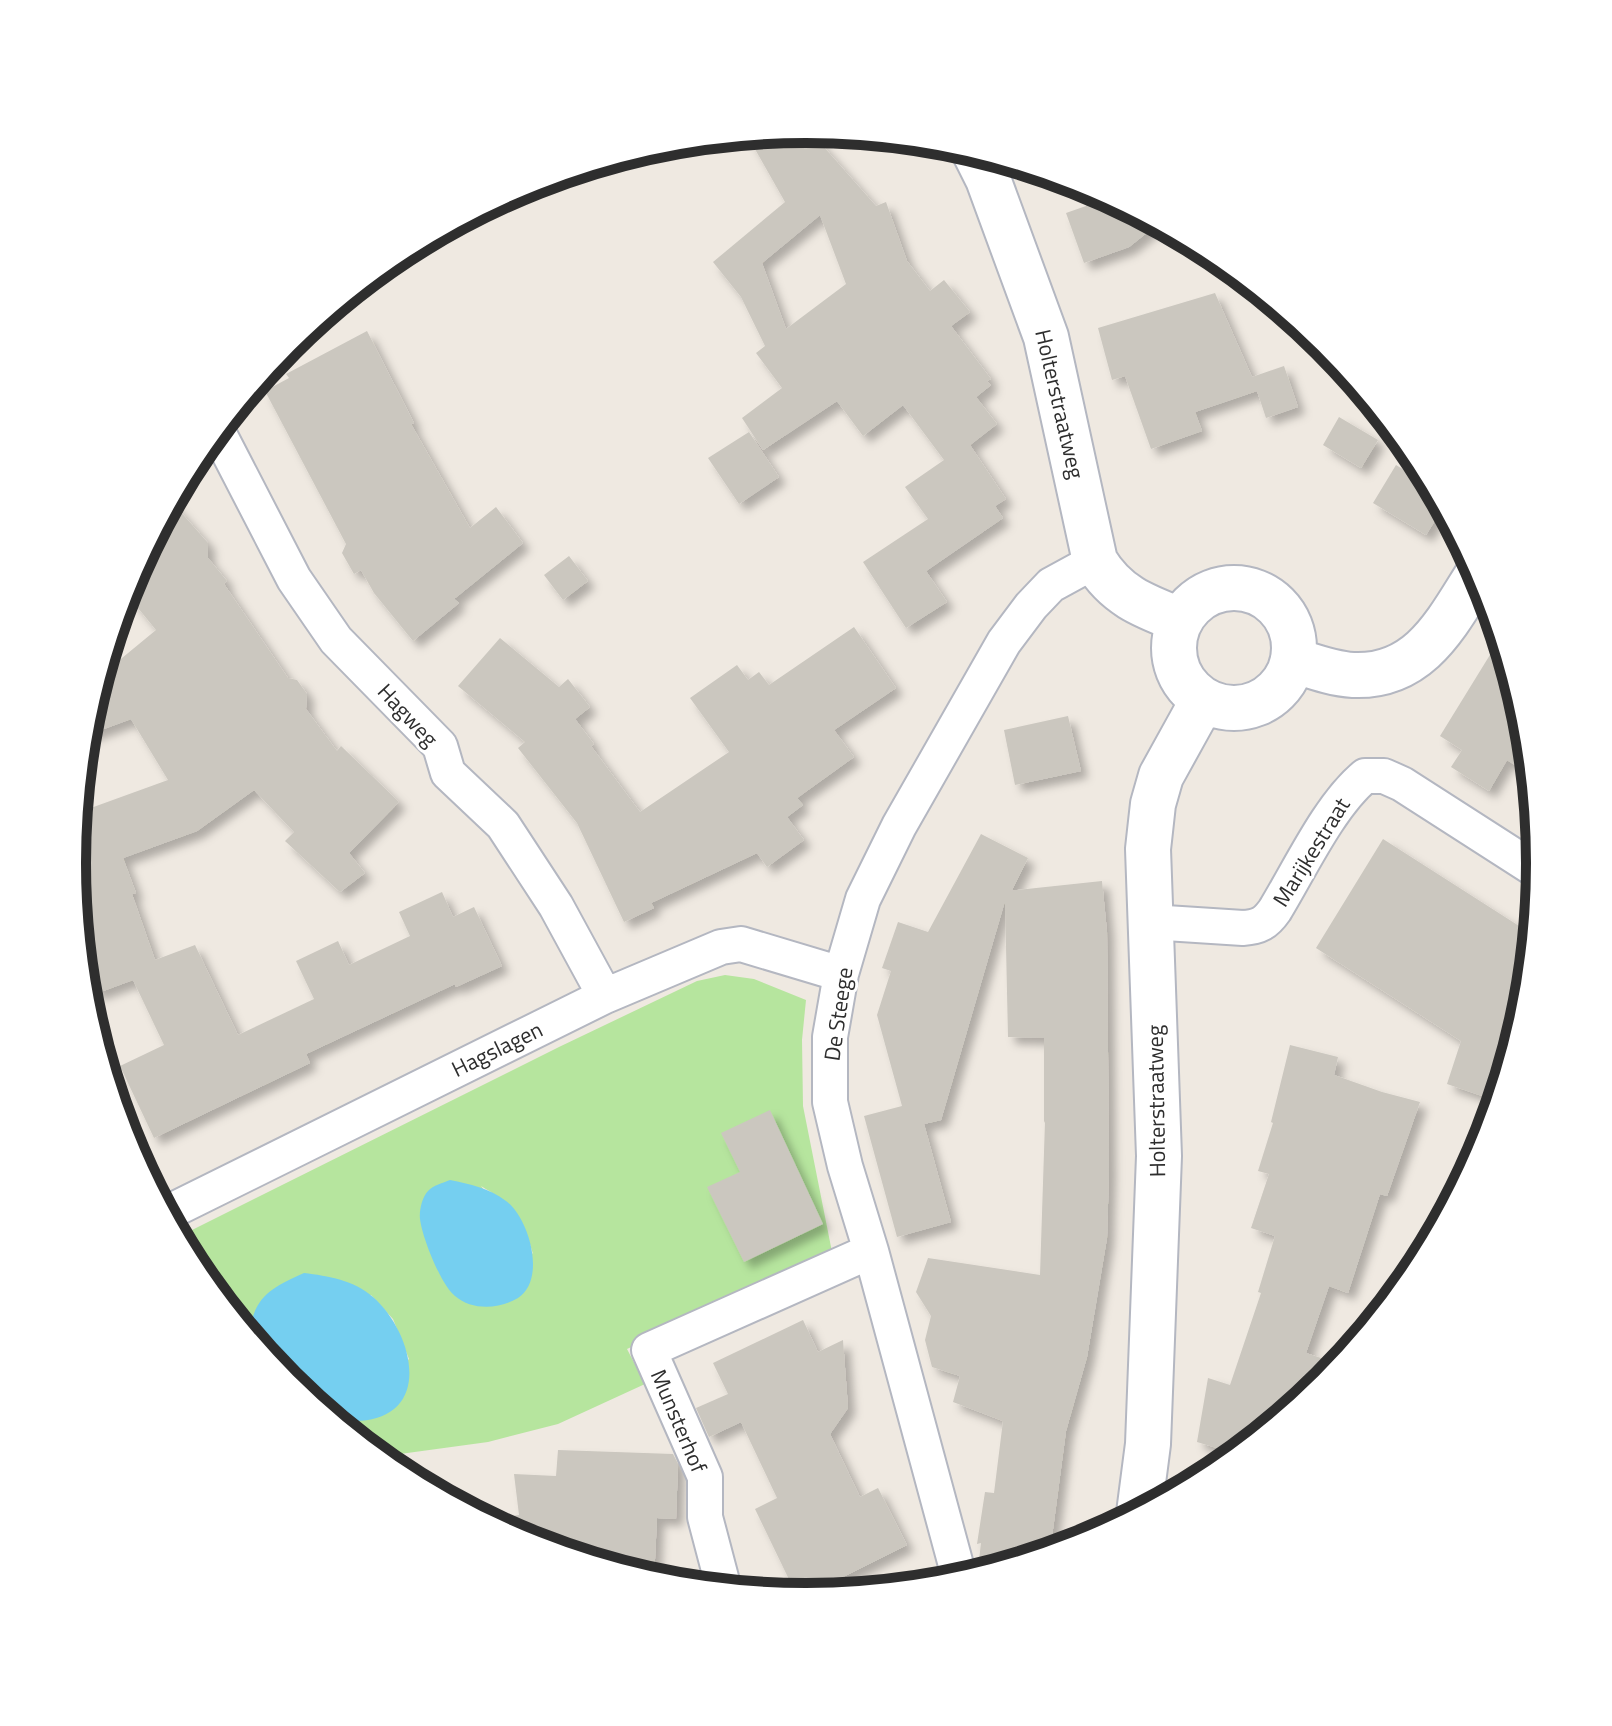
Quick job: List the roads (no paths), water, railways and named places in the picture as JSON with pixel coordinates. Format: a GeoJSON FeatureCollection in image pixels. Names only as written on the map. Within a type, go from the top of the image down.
{"type":"FeatureCollection","features":[{"type":"Feature","properties":{"kind":"main road","name":"Holterstraatweg"},"geometry":{"type":"LineString","coordinates":[[981,165],[1046,337],[1095,561],[1106,579],[1120,592],[1180,620]]}},
{"type":"Feature","properties":{"kind":"main road"},"geometry":{"type":"LineString","coordinates":[[1293,660],[1350,675],[1379,675],[1401,668],[1427,648],[1470,585]]}},
{"type":"Feature","properties":{"kind":"main road"},"geometry":{"type":"LineString","coordinates":[[1237,588],[1254,591],[1269,599],[1282,612],[1290,626],[1293,660],[1287,676],[1265,700],[1234,708],[1217,706],[1190,690],[1175,664],[1173,650],[1180,620],[1190,606],[1204,596],[1237,588]]}},
{"type":"Feature","properties":{"kind":"main road","name":"Holterstraatweg"},"geometry":{"type":"LineString","coordinates":[[1141,1500],[1148,1444],[1159,1156],[1148,849],[1153,804],[1161,776],[1203,700]]}},
{"type":"Feature","properties":{"kind":"street","name":"Hagweg"},"geometry":{"type":"LineString","coordinates":[[223,441],[294,579],[336,640],[440,746],[448,773],[503,825],[556,906],[605,996]]}},
{"type":"Feature","properties":{"kind":"street","name":"De Steege"},"geometry":{"type":"LineString","coordinates":[[956,1567],[845,1166],[830,1102],[830,1037],[841,974],[869,887],[899,826],[1004,642],[1051,585],[1095,561]]}},
{"type":"Feature","properties":{"kind":"street","name":"Marijkestraat"},"geometry":{"type":"LineString","coordinates":[[1150,922],[1243,928],[1266,923],[1339,804],[1353,785],[1365,776],[1384,776],[1402,784],[1526,864]]}},
{"type":"Feature","properties":{"kind":"street","name":"Hagslagen"},"geometry":{"type":"LineString","coordinates":[[175,1209],[605,996],[721,947],[741,944],[841,974]]}},
{"type":"Feature","properties":{"kind":"street","name":"Munsterhof"},"geometry":{"type":"LineString","coordinates":[[721,1578],[705,1517],[705,1477],[649,1350],[871,1251]]}},
{"type":"Feature","properties":{"kind":"water"},"geometry":{"type":"Polygon","coordinates":[[[450,1180],[493,1193],[506,1201],[522,1221],[532,1249],[533,1263],[527,1289],[518,1298],[495,1306],[478,1306],[462,1301],[444,1282],[424,1237],[420,1212],[428,1191],[450,1180]]]}},
{"type":"Feature","properties":{"kind":"water"},"geometry":{"type":"Polygon","coordinates":[[[304,1273],[358,1286],[373,1297],[399,1331],[406,1351],[409,1371],[407,1390],[398,1405],[382,1416],[352,1421],[297,1372],[252,1322],[259,1303],[282,1283],[304,1273]]]}}]}
